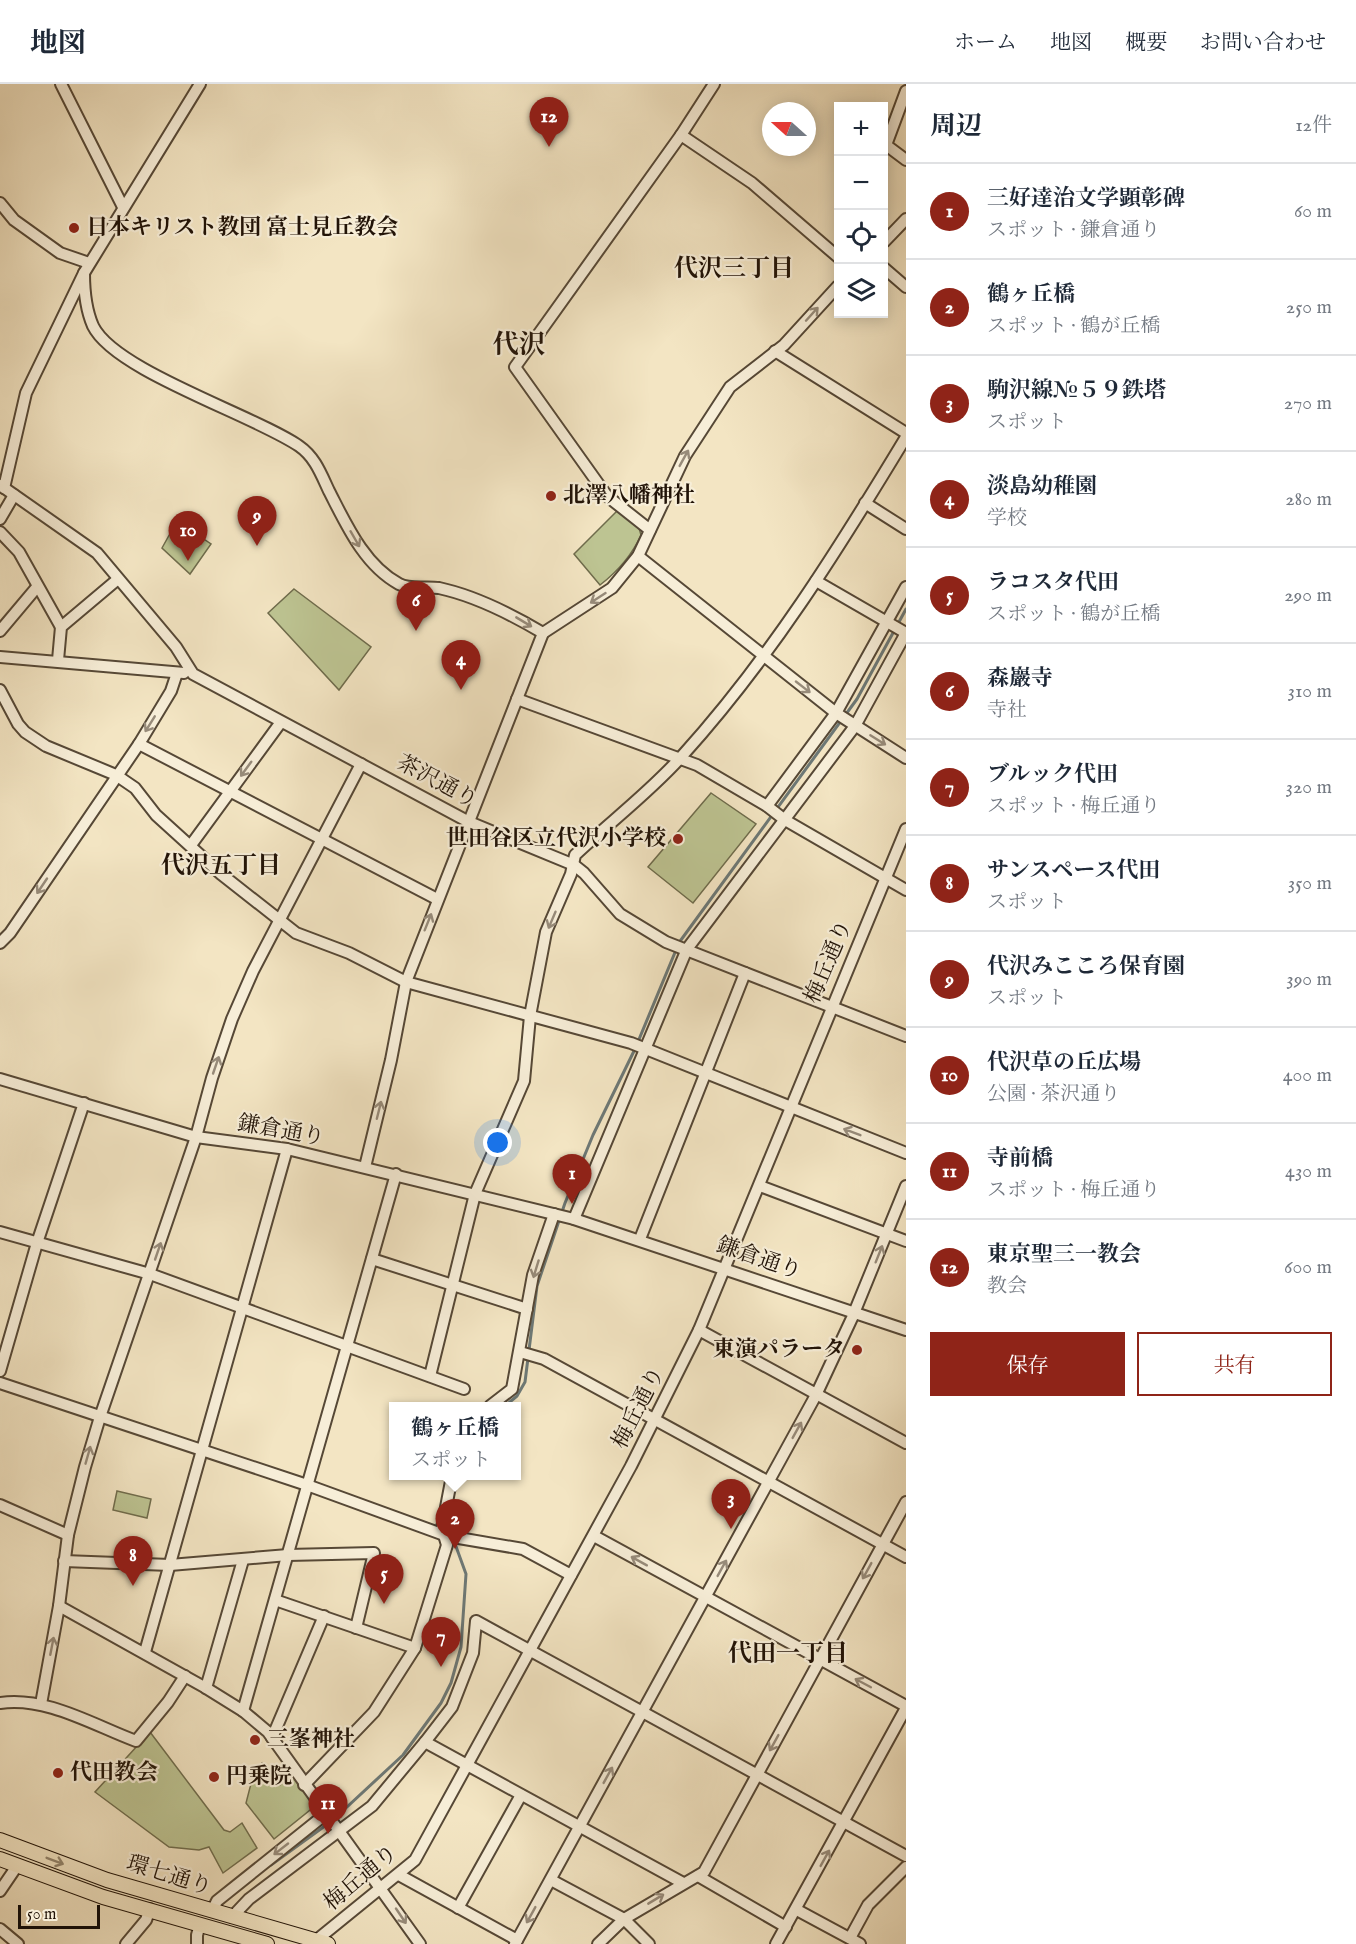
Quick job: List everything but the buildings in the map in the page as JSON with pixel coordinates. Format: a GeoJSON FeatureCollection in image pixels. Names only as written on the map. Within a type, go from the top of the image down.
{"type":"FeatureCollection","features":[{"type":"Feature","properties":{"kind":"main road","name":"環七通り"},"geometry":{"type":"LineString","coordinates":[[0,1840],[76,1869],[318,1943]]}},
{"type":"Feature","properties":{"kind":"main road","name":"環七通り"},"geometry":{"type":"LineString","coordinates":[[0,1859],[84,1890],[267,1944]]}},
{"type":"Feature","properties":{"kind":"street"},"geometry":{"type":"LineString","coordinates":[[61,84],[123,207]]}},
{"type":"Feature","properties":{"kind":"street"},"geometry":{"type":"LineString","coordinates":[[2,486],[26,393],[87,268],[200,84]]}},
{"type":"Feature","properties":{"kind":"street"},"geometry":{"type":"LineString","coordinates":[[650,530],[607,496],[515,367],[681,135],[714,84]]}},
{"type":"Feature","properties":{"kind":"street"},"geometry":{"type":"LineString","coordinates":[[906,91],[885,145],[906,160]]}},
{"type":"Feature","properties":{"kind":"street"},"geometry":{"type":"LineString","coordinates":[[681,135],[752,183],[834,253]]}},
{"type":"Feature","properties":{"kind":"street"},"geometry":{"type":"LineString","coordinates":[[0,203],[14,219],[87,268]]}},
{"type":"Feature","properties":{"kind":"street"},"geometry":{"type":"LineString","coordinates":[[888,238],[906,219]]}},
{"type":"Feature","properties":{"kind":"street"},"geometry":{"type":"LineString","coordinates":[[87,268],[88,310],[93,327],[109,345],[168,381],[297,445],[315,462],[360,548],[400,584],[438,588],[464,595],[514,616],[543,633]]}},
{"type":"Feature","properties":{"kind":"street"},"geometry":{"type":"LineString","coordinates":[[888,271],[906,287]]}},
{"type":"Feature","properties":{"kind":"street"},"geometry":{"type":"LineString","coordinates":[[365,1167],[391,1060],[406,982],[543,633],[612,588],[638,556],[685,456],[730,387],[775,351],[834,290]]}},
{"type":"Feature","properties":{"kind":"street"},"geometry":{"type":"LineString","coordinates":[[430,1376],[475,1194],[524,1081],[530,1016],[546,932],[574,865],[575,855],[680,759],[764,657],[816,581],[906,435],[775,351]]}},
{"type":"Feature","properties":{"kind":"street","name":"茶沢通り"},"geometry":{"type":"LineString","coordinates":[[2,486],[97,554],[176,647],[193,674],[469,822],[574,865],[584,873],[620,914],[682,948],[906,1036]]}},
{"type":"Feature","properties":{"kind":"street"},"geometry":{"type":"LineString","coordinates":[[0,519],[14,495]]}},
{"type":"Feature","properties":{"kind":"street"},"geometry":{"type":"LineString","coordinates":[[865,503],[906,529]]}},
{"type":"Feature","properties":{"kind":"street"},"geometry":{"type":"LineString","coordinates":[[0,532],[19,552],[61,627],[58,660]]}},
{"type":"Feature","properties":{"kind":"street"},"geometry":{"type":"LineString","coordinates":[[638,556],[846,720],[906,758]]}},
{"type":"Feature","properties":{"kind":"street"},"geometry":{"type":"LineString","coordinates":[[61,627],[118,579]]}},
{"type":"Feature","properties":{"kind":"street"},"geometry":{"type":"LineString","coordinates":[[816,581],[899,629]]}},
{"type":"Feature","properties":{"kind":"street"},"geometry":{"type":"LineString","coordinates":[[0,631],[37,587]]}},
{"type":"Feature","properties":{"kind":"street"},"geometry":{"type":"LineString","coordinates":[[777,814],[846,720],[899,629],[906,587]]}},
{"type":"Feature","properties":{"kind":"street"},"geometry":{"type":"LineString","coordinates":[[494,1402],[512,1389],[527,1353],[527,1309],[533,1275],[644,1049],[682,948],[846,720],[899,629]]}},
{"type":"Feature","properties":{"kind":"street"},"geometry":{"type":"LineString","coordinates":[[0,657],[58,660],[193,674]]}},
{"type":"Feature","properties":{"kind":"street"},"geometry":{"type":"LineString","coordinates":[[0,944],[10,933],[139,744],[171,691],[177,673]]}},
{"type":"Feature","properties":{"kind":"street"},"geometry":{"type":"LineString","coordinates":[[0,690],[18,724],[25,732],[46,746],[116,775],[135,788],[156,815],[221,874],[279,922],[296,933],[349,953],[406,982],[631,1043],[906,1153]]}},
{"type":"Feature","properties":{"kind":"street"},"geometry":{"type":"LineString","coordinates":[[517,699],[697,765],[906,890]]}},
{"type":"Feature","properties":{"kind":"street"},"geometry":{"type":"LineString","coordinates":[[191,845],[281,722]]}},
{"type":"Feature","properties":{"kind":"street"},"geometry":{"type":"LineString","coordinates":[[139,744],[437,899]]}},
{"type":"Feature","properties":{"kind":"street"},"geometry":{"type":"LineString","coordinates":[[41,1704],[59,1606],[68,1535],[100,1417],[196,1137],[212,1078],[230,1025],[279,922],[361,764]]}},
{"type":"Feature","properties":{"kind":"street","name":"梅丘通り"},"geometry":{"type":"LineString","coordinates":[[318,1943],[415,1860],[656,1420],[726,1268],[831,1007],[906,829]]}},
{"type":"Feature","properties":{"kind":"street"},"geometry":{"type":"LineString","coordinates":[[640,1239],[745,973]]}},
{"type":"Feature","properties":{"kind":"street","name":"鎌倉通り"},"geometry":{"type":"LineString","coordinates":[[0,1079],[196,1137],[287,1149],[563,1216],[640,1239],[906,1330]]}},
{"type":"Feature","properties":{"kind":"street"},"geometry":{"type":"LineString","coordinates":[[0,1371],[37,1243],[84,1103]]}},
{"type":"Feature","properties":{"kind":"street"},"geometry":{"type":"LineString","coordinates":[[145,1653],[287,1149]]}},
{"type":"Feature","properties":{"kind":"street"},"geometry":{"type":"LineString","coordinates":[[243,1711],[396,1174]]}},
{"type":"Feature","properties":{"kind":"street"},"geometry":{"type":"LineString","coordinates":[[760,1186],[906,1241]]}},
{"type":"Feature","properties":{"kind":"street"},"geometry":{"type":"LineString","coordinates":[[399,1875],[516,1942],[816,1395],[855,1312],[906,1186]]}},
{"type":"Feature","properties":{"kind":"street"},"geometry":{"type":"LineString","coordinates":[[0,1232],[150,1274],[464,1389]]}},
{"type":"Feature","properties":{"kind":"street"},"geometry":{"type":"LineString","coordinates":[[372,1258],[527,1309]]}},
{"type":"Feature","properties":{"kind":"street"},"geometry":{"type":"LineString","coordinates":[[699,1330],[906,1443]]}},
{"type":"Feature","properties":{"kind":"street"},"geometry":{"type":"LineString","coordinates":[[527,1353],[656,1420],[906,1557]]}},
{"type":"Feature","properties":{"kind":"street"},"geometry":{"type":"LineString","coordinates":[[0,1383],[307,1485],[449,1536],[523,1549],[571,1575]]}},
{"type":"Feature","properties":{"kind":"street"},"geometry":{"type":"LineString","coordinates":[[304,1785],[374,1712],[415,1648],[449,1536],[447,1493],[451,1480]]}},
{"type":"Feature","properties":{"kind":"street"},"geometry":{"type":"LineString","coordinates":[[598,1944],[624,1918],[704,1872],[906,1502]]}},
{"type":"Feature","properties":{"kind":"street"},"geometry":{"type":"LineString","coordinates":[[0,1505],[68,1535]]}},
{"type":"Feature","properties":{"kind":"street"},"geometry":{"type":"LineString","coordinates":[[594,1536],[906,1707],[776,1944]]}},
{"type":"Feature","properties":{"kind":"street"},"geometry":{"type":"LineString","coordinates":[[64,1561],[171,1565],[288,1555],[374,1553],[356,1628]]}},
{"type":"Feature","properties":{"kind":"street"},"geometry":{"type":"LineString","coordinates":[[206,1688],[243,1560]]}},
{"type":"Feature","properties":{"kind":"street"},"geometry":{"type":"LineString","coordinates":[[276,1600],[415,1648]]}},
{"type":"Feature","properties":{"kind":"street"},"geometry":{"type":"LineString","coordinates":[[59,1606],[206,1688],[243,1711],[272,1738],[304,1785],[382,1888],[420,1944]]}},
{"type":"Feature","properties":{"kind":"street"},"geometry":{"type":"LineString","coordinates":[[272,1738],[324,1617]]}},
{"type":"Feature","properties":{"kind":"street"},"geometry":{"type":"LineString","coordinates":[[232,1917],[249,1899],[372,1806],[426,1742],[452,1707],[473,1653],[477,1621],[906,1856]]}},
{"type":"Feature","properties":{"kind":"street"},"geometry":{"type":"LineString","coordinates":[[0,1703],[15,1701],[41,1704],[136,1741],[168,1702],[185,1676]]}},
{"type":"Feature","properties":{"kind":"street"},"geometry":{"type":"LineString","coordinates":[[426,1742],[683,1883]]}},
{"type":"Feature","properties":{"kind":"street"},"geometry":{"type":"LineString","coordinates":[[458,1908],[521,1795]]}},
{"type":"Feature","properties":{"kind":"street"},"geometry":{"type":"LineString","coordinates":[[212,1911],[217,1901],[329,1816]]}},
{"type":"Feature","properties":{"kind":"street"},"geometry":{"type":"LineString","coordinates":[[0,1891],[17,1866]]}},
{"type":"Feature","properties":{"kind":"street"},"geometry":{"type":"LineString","coordinates":[[796,1910],[855,1941],[868,1905],[906,1868]]}},
{"type":"Feature","properties":{"kind":"street"},"geometry":{"type":"LineString","coordinates":[[698,1876],[786,1927]]}},
{"type":"Feature","properties":{"kind":"street"},"geometry":{"type":"LineString","coordinates":[[551,1880],[624,1918],[649,1944]]}},
{"type":"Feature","properties":{"kind":"street"},"geometry":{"type":"LineString","coordinates":[[126,1944],[146,1920],[150,1910]]}},
{"type":"Feature","properties":{"kind":"street"},"geometry":{"type":"LineString","coordinates":[[197,1944],[196,1935],[200,1925]]}},
{"type":"Feature","properties":{"kind":"street"},"geometry":{"type":"LineString","coordinates":[[0,1929],[18,1944]]}},
{"type":"Feature","properties":{"kind":"green space"},"geometry":{"type":"Polygon","coordinates":[[[620,508],[639,528],[641,535],[624,563],[600,585],[574,554],[620,508]]]}},
{"type":"Feature","properties":{"kind":"green space"},"geometry":{"type":"Polygon","coordinates":[[[177,521],[211,544],[190,574],[162,548],[177,521]]]}},
{"type":"Feature","properties":{"kind":"green space"},"geometry":{"type":"Polygon","coordinates":[[[294,589],[371,647],[339,690],[268,613],[294,589]]]}},
{"type":"Feature","properties":{"kind":"green space"},"geometry":{"type":"Polygon","coordinates":[[[711,793],[756,824],[693,903],[648,867],[711,793]]]}},
{"type":"Feature","properties":{"kind":"green space"},"geometry":{"type":"Polygon","coordinates":[[[117,1491],[151,1499],[147,1518],[113,1510],[117,1491]]]}},
{"type":"Feature","properties":{"kind":"green space"},"geometry":{"type":"Polygon","coordinates":[[[150,1732],[224,1830],[230,1832],[242,1823],[257,1848],[223,1873],[209,1847],[199,1850],[169,1847],[95,1792],[150,1732]]]}},
{"type":"Feature","properties":{"kind":"green space"},"geometry":{"type":"Polygon","coordinates":[[[262,1763],[280,1785],[293,1774],[315,1806],[274,1839],[246,1803],[254,1772],[262,1763]]]}},
{"type":"Feature","properties":{"kind":"waterway"},"geometry":{"type":"LineString","coordinates":[[678,944],[857,699],[906,609]]}},
{"type":"Feature","properties":{"kind":"waterway"},"geometry":{"type":"LineString","coordinates":[[510,1402],[517,1396],[525,1382],[537,1286],[565,1203],[593,1135],[635,1049],[676,950]]}},
{"type":"Feature","properties":{"kind":"waterway"},"geometry":{"type":"LineString","coordinates":[[448,1521],[452,1535]]}},
{"type":"Feature","properties":{"kind":"waterway"},"geometry":{"type":"LineString","coordinates":[[334,1819],[403,1755],[441,1703],[451,1683],[461,1647],[466,1574],[454,1541]]}},
{"type":"Feature","properties":{"kind":"waterway"},"geometry":{"type":"LineString","coordinates":[[271,1865],[329,1823]]}},
{"type":"Feature","properties":{"kind":"place","name":"東京聖三一教会"},"geometry":{"type":"Point","coordinates":[549,147]}},
{"type":"Feature","properties":{"kind":"place","name":"日本キリスト教団 富士見丘教会"},"geometry":{"type":"Point","coordinates":[74,228]}},
{"type":"Feature","properties":{"kind":"place","name":"北澤八幡神社"},"geometry":{"type":"Point","coordinates":[551,496]}},
{"type":"Feature","properties":{"kind":"place","name":"代沢みこころ保育園"},"geometry":{"type":"Point","coordinates":[257,546]}},
{"type":"Feature","properties":{"kind":"place","name":"代沢草の丘広場"},"geometry":{"type":"Point","coordinates":[188,561]}},
{"type":"Feature","properties":{"kind":"place","name":"森巖寺"},"geometry":{"type":"Point","coordinates":[416,631]}},
{"type":"Feature","properties":{"kind":"place","name":"淡島幼稚園"},"geometry":{"type":"Point","coordinates":[461,690]}},
{"type":"Feature","properties":{"kind":"place","name":"世田谷区立代沢小学校"},"geometry":{"type":"Point","coordinates":[678,839]}},
{"type":"Feature","properties":{"kind":"place","name":"三好達治文学顕彰碑"},"geometry":{"type":"Point","coordinates":[572,1204]}},
{"type":"Feature","properties":{"kind":"place","name":"東演パラータ"},"geometry":{"type":"Point","coordinates":[857,1350]}},
{"type":"Feature","properties":{"kind":"place","name":"駒沢線№５９鉄塔"},"geometry":{"type":"Point","coordinates":[731,1529]}},
{"type":"Feature","properties":{"kind":"place","name":"鶴ヶ丘橋"},"geometry":{"type":"Point","coordinates":[455,1549]}},
{"type":"Feature","properties":{"kind":"place","name":"サンスペース代田"},"geometry":{"type":"Point","coordinates":[133,1586]}},
{"type":"Feature","properties":{"kind":"place","name":"ラコスタ代田"},"geometry":{"type":"Point","coordinates":[384,1604]}},
{"type":"Feature","properties":{"kind":"place","name":"ブルック代田"},"geometry":{"type":"Point","coordinates":[441,1667]}},
{"type":"Feature","properties":{"kind":"place","name":"三峯神社"},"geometry":{"type":"Point","coordinates":[255,1740]}},
{"type":"Feature","properties":{"kind":"place","name":"代田教会"},"geometry":{"type":"Point","coordinates":[58,1773]}},
{"type":"Feature","properties":{"kind":"place","name":"円乗院"},"geometry":{"type":"Point","coordinates":[214,1777]}},
{"type":"Feature","properties":{"kind":"place","name":"寺前橋"},"geometry":{"type":"Point","coordinates":[328,1834]}},
{"type":"Feature","properties":{"kind":"district","name":"代沢三丁目"},"geometry":{"type":"Point","coordinates":[734,269]}},
{"type":"Feature","properties":{"kind":"district","name":"代沢"},"geometry":{"type":"Point","coordinates":[519,345]}},
{"type":"Feature","properties":{"kind":"district","name":"代沢五丁目"},"geometry":{"type":"Point","coordinates":[221,866]}},
{"type":"Feature","properties":{"kind":"district","name":"代田一丁目"},"geometry":{"type":"Point","coordinates":[788,1654]}}]}
